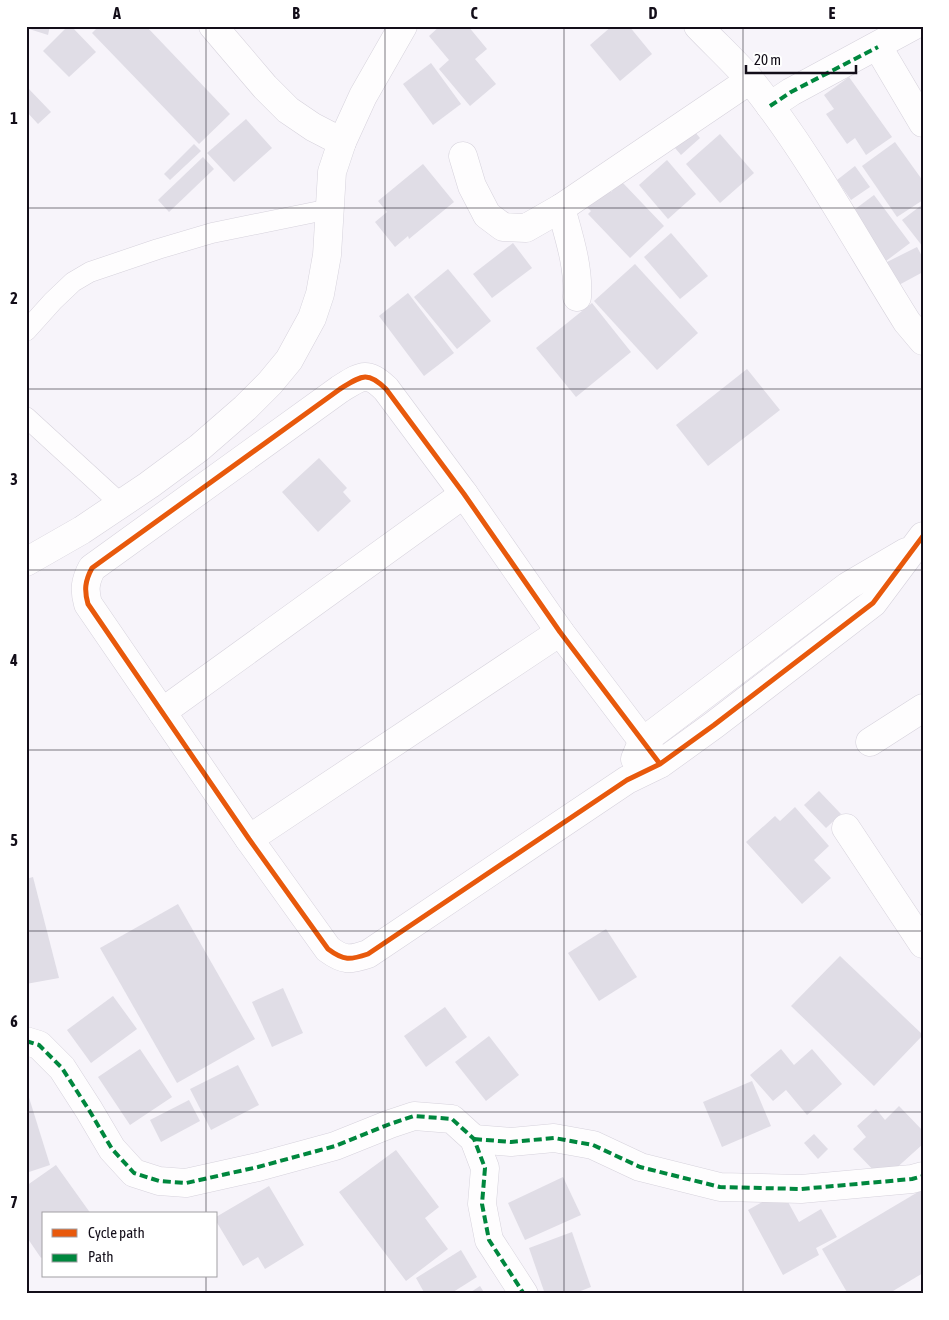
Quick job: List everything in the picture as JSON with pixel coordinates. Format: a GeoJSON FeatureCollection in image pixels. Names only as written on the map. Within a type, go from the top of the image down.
{"type":"FeatureCollection","features":[{"type":"Feature","properties":{"kind":"street"},"geometry":{"type":"LineString","coordinates":[[213,26],[265,87],[288,110],[313,127],[342,142]]}},
{"type":"Feature","properties":{"kind":"street"},"geometry":{"type":"LineString","coordinates":[[26,562],[82,530],[121,504],[214,436],[270,383],[289,360],[312,318],[320,294],[327,255],[332,172],[342,142],[363,96],[403,26]]}},
{"type":"Feature","properties":{"kind":"street"},"geometry":{"type":"LineString","coordinates":[[698,26],[750,80],[770,106],[818,177],[907,322],[923,341]]}},
{"type":"Feature","properties":{"kind":"street"},"geometry":{"type":"LineString","coordinates":[[770,106],[791,92],[878,47],[913,26]]}},
{"type":"Feature","properties":{"kind":"street"},"geometry":{"type":"LineString","coordinates":[[878,47],[923,123]]}},
{"type":"Feature","properties":{"kind":"street"},"geometry":{"type":"LineString","coordinates":[[463,156],[472,186],[487,216],[503,227],[526,228],[561,208],[750,80]]}},
{"type":"Feature","properties":{"kind":"street"},"geometry":{"type":"LineString","coordinates":[[561,208],[575,263],[578,282],[576,297]]}},
{"type":"Feature","properties":{"kind":"street"},"geometry":{"type":"LineString","coordinates":[[660,764],[560,632],[464,494],[386,389],[375,378],[364,376],[340,389],[92,568],[86,579],[85,592],[88,604],[249,839],[328,950],[339,958],[352,959],[368,954],[627,780],[660,764],[714,725],[873,602],[919,541]]}},
{"type":"Feature","properties":{"kind":"street"},"geometry":{"type":"LineString","coordinates":[[162,712],[464,494]]}},
{"type":"Feature","properties":{"kind":"street"},"geometry":{"type":"LineString","coordinates":[[627,780],[642,742],[848,586],[919,541]]}},
{"type":"Feature","properties":{"kind":"street"},"geometry":{"type":"LineString","coordinates":[[249,839],[560,632]]}},
{"type":"Feature","properties":{"kind":"street"},"geometry":{"type":"LineString","coordinates":[[870,742],[923,708]]}},
{"type":"Feature","properties":{"kind":"street"},"geometry":{"type":"LineString","coordinates":[[846,828],[923,944]]}},
{"type":"Feature","properties":{"kind":"street"},"geometry":{"type":"LineString","coordinates":[[26,1041],[39,1045],[62,1068],[112,1149],[134,1174],[159,1181],[186,1183],[258,1167],[335,1146],[414,1116],[452,1119],[474,1139],[485,1168],[482,1204],[489,1240],[524,1294]]}},
{"type":"Feature","properties":{"kind":"street"},"geometry":{"type":"LineString","coordinates":[[474,1139],[511,1142],[554,1138],[593,1145],[640,1166],[720,1187],[801,1189],[912,1179],[923,1176]]}},
{"type":"Feature","properties":{"kind":"lane"},"geometry":{"type":"LineString","coordinates":[[26,331],[52,301],[73,282],[90,272],[212,233],[330,209]]}},
{"type":"Feature","properties":{"kind":"lane"},"geometry":{"type":"LineString","coordinates":[[26,417],[121,504]]}},
{"type":"Feature","properties":{"kind":"building"},"geometry":{"type":"Polygon","coordinates":[[[26,26],[50,26],[48,35],[26,28],[26,26]]]}},
{"type":"Feature","properties":{"kind":"building"},"geometry":{"type":"Polygon","coordinates":[[[68,26],[71,26],[96,52],[69,77],[43,51],[68,26]]]}},
{"type":"Feature","properties":{"kind":"building"},"geometry":{"type":"Polygon","coordinates":[[[99,26],[146,26],[230,114],[199,144],[92,33],[99,26]]]}},
{"type":"Feature","properties":{"kind":"building"},"geometry":{"type":"Polygon","coordinates":[[[440,26],[468,26],[487,49],[475,59],[496,84],[470,106],[439,69],[449,60],[429,36],[440,26]]]}},
{"type":"Feature","properties":{"kind":"building"},"geometry":{"type":"Polygon","coordinates":[[[612,26],[629,26],[652,54],[620,81],[590,45],[612,26]]]}},
{"type":"Feature","properties":{"kind":"building"},"geometry":{"type":"Polygon","coordinates":[[[431,63],[461,104],[433,125],[403,84],[431,63]]]}},
{"type":"Feature","properties":{"kind":"building"},"geometry":{"type":"Polygon","coordinates":[[[849,77],[892,137],[866,155],[855,138],[847,144],[826,114],[834,109],[824,95],[849,77]]]}},
{"type":"Feature","properties":{"kind":"building"},"geometry":{"type":"Polygon","coordinates":[[[26,86],[51,112],[38,124],[26,111],[26,86]]]}},
{"type":"Feature","properties":{"kind":"building"},"geometry":{"type":"Polygon","coordinates":[[[246,119],[272,148],[234,182],[207,153],[246,119]]]}},
{"type":"Feature","properties":{"kind":"building"},"geometry":{"type":"Polygon","coordinates":[[[688,124],[700,138],[681,155],[669,141],[688,124]]]}},
{"type":"Feature","properties":{"kind":"building"},"geometry":{"type":"Polygon","coordinates":[[[720,134],[754,173],[720,203],[686,164],[720,134]]]}},
{"type":"Feature","properties":{"kind":"building"},"geometry":{"type":"Polygon","coordinates":[[[895,142],[923,181],[923,200],[897,217],[862,166],[895,142]]]}},
{"type":"Feature","properties":{"kind":"building"},"geometry":{"type":"Polygon","coordinates":[[[194,144],[201,151],[170,180],[164,174],[194,144]]]}},
{"type":"Feature","properties":{"kind":"building"},"geometry":{"type":"Polygon","coordinates":[[[203,157],[214,169],[169,212],[158,200],[203,157]]]}},
{"type":"Feature","properties":{"kind":"building"},"geometry":{"type":"Polygon","coordinates":[[[667,160],[696,194],[668,219],[639,185],[667,160]]]}},
{"type":"Feature","properties":{"kind":"building"},"geometry":{"type":"Polygon","coordinates":[[[423,164],[454,202],[409,239],[408,236],[395,247],[375,222],[387,212],[378,201],[423,164]]]}},
{"type":"Feature","properties":{"kind":"building"},"geometry":{"type":"Polygon","coordinates":[[[855,166],[870,187],[851,200],[837,180],[855,166]]]}},
{"type":"Feature","properties":{"kind":"building"},"geometry":{"type":"Polygon","coordinates":[[[622,182],[664,226],[630,258],[588,214],[591,211],[582,202],[603,183],[611,192],[622,182]]]}},
{"type":"Feature","properties":{"kind":"building"},"geometry":{"type":"Polygon","coordinates":[[[874,195],[910,243],[882,264],[846,216],[874,195]]]}},
{"type":"Feature","properties":{"kind":"building"},"geometry":{"type":"Polygon","coordinates":[[[923,204],[923,247],[902,220],[923,204]]]}},
{"type":"Feature","properties":{"kind":"building"},"geometry":{"type":"Polygon","coordinates":[[[671,233],[708,276],[680,299],[644,257],[671,233]]]}},
{"type":"Feature","properties":{"kind":"building"},"geometry":{"type":"Polygon","coordinates":[[[513,243],[532,268],[492,298],[473,274],[513,243]]]}},
{"type":"Feature","properties":{"kind":"building"},"geometry":{"type":"Polygon","coordinates":[[[917,247],[923,258],[923,272],[897,286],[885,263],[917,247]]]}},
{"type":"Feature","properties":{"kind":"building"},"geometry":{"type":"Polygon","coordinates":[[[635,264],[698,333],[657,370],[594,301],[635,264]]]}},
{"type":"Feature","properties":{"kind":"building"},"geometry":{"type":"Polygon","coordinates":[[[448,269],[491,321],[457,349],[414,297],[448,269]]]}},
{"type":"Feature","properties":{"kind":"building"},"geometry":{"type":"Polygon","coordinates":[[[408,293],[454,353],[424,376],[379,316],[408,293]]]}},
{"type":"Feature","properties":{"kind":"building"},"geometry":{"type":"Polygon","coordinates":[[[592,303],[631,352],[576,397],[536,348],[592,303]]]}},
{"type":"Feature","properties":{"kind":"building"},"geometry":{"type":"Polygon","coordinates":[[[747,369],[780,410],[708,466],[676,425],[747,369]]]}},
{"type":"Feature","properties":{"kind":"building"},"geometry":{"type":"Polygon","coordinates":[[[319,458],[347,488],[343,492],[351,501],[318,532],[282,492],[319,458]]]}},
{"type":"Feature","properties":{"kind":"building"},"geometry":{"type":"Polygon","coordinates":[[[819,791],[841,814],[826,828],[804,805],[819,791]]]}},
{"type":"Feature","properties":{"kind":"building"},"geometry":{"type":"Polygon","coordinates":[[[795,807],[829,846],[814,860],[831,878],[802,904],[746,842],[775,816],[780,821],[795,807]]]}},
{"type":"Feature","properties":{"kind":"building"},"geometry":{"type":"Polygon","coordinates":[[[33,877],[59,978],[26,984],[26,879],[33,877]]]}},
{"type":"Feature","properties":{"kind":"building"},"geometry":{"type":"Polygon","coordinates":[[[178,904],[255,1039],[177,1083],[100,948],[178,904]]]}},
{"type":"Feature","properties":{"kind":"building"},"geometry":{"type":"Polygon","coordinates":[[[606,929],[637,977],[599,1001],[568,953],[606,929]]]}},
{"type":"Feature","properties":{"kind":"building"},"geometry":{"type":"Polygon","coordinates":[[[840,956],[923,1035],[874,1086],[791,1006],[840,956]]]}},
{"type":"Feature","properties":{"kind":"building"},"geometry":{"type":"Polygon","coordinates":[[[283,988],[303,1033],[272,1047],[252,1002],[283,988]]]}},
{"type":"Feature","properties":{"kind":"building"},"geometry":{"type":"Polygon","coordinates":[[[113,996],[137,1029],[91,1063],[67,1030],[113,996]]]}},
{"type":"Feature","properties":{"kind":"building"},"geometry":{"type":"Polygon","coordinates":[[[445,1007],[467,1037],[426,1067],[404,1036],[445,1007]]]}},
{"type":"Feature","properties":{"kind":"building"},"geometry":{"type":"Polygon","coordinates":[[[489,1036],[519,1075],[486,1101],[455,1062],[489,1036]]]}},
{"type":"Feature","properties":{"kind":"building"},"geometry":{"type":"Polygon","coordinates":[[[140,1049],[172,1097],[130,1125],[98,1077],[140,1049]]]}},
{"type":"Feature","properties":{"kind":"building"},"geometry":{"type":"Polygon","coordinates":[[[781,1049],[794,1065],[812,1049],[842,1084],[807,1115],[786,1090],[773,1101],[750,1075],[781,1049]]]}},
{"type":"Feature","properties":{"kind":"building"},"geometry":{"type":"Polygon","coordinates":[[[238,1065],[259,1105],[211,1130],[190,1089],[238,1065]]]}},
{"type":"Feature","properties":{"kind":"building"},"geometry":{"type":"Polygon","coordinates":[[[752,1081],[771,1126],[722,1147],[703,1102],[752,1081]]]}},
{"type":"Feature","properties":{"kind":"building"},"geometry":{"type":"Polygon","coordinates":[[[26,1088],[50,1165],[26,1173],[26,1088]]]}},
{"type":"Feature","properties":{"kind":"building"},"geometry":{"type":"Polygon","coordinates":[[[189,1100],[200,1121],[161,1142],[150,1120],[189,1100]]]}},
{"type":"Feature","properties":{"kind":"building"},"geometry":{"type":"Polygon","coordinates":[[[899,1106],[923,1131],[923,1144],[883,1180],[853,1149],[866,1137],[857,1126],[876,1109],[885,1120],[899,1106]]]}},
{"type":"Feature","properties":{"kind":"building"},"geometry":{"type":"Polygon","coordinates":[[[814,1134],[828,1149],[818,1159],[804,1143],[814,1134]]]}},
{"type":"Feature","properties":{"kind":"building"},"geometry":{"type":"Polygon","coordinates":[[[396,1150],[439,1207],[425,1218],[448,1249],[406,1281],[339,1192],[396,1150]]]}},
{"type":"Feature","properties":{"kind":"building"},"geometry":{"type":"Polygon","coordinates":[[[56,1165],[90,1212],[42,1212],[41,1258],[26,1236],[26,1186],[56,1165]]]}},
{"type":"Feature","properties":{"kind":"building"},"geometry":{"type":"Polygon","coordinates":[[[563,1177],[581,1215],[525,1240],[508,1203],[563,1177]]]}},
{"type":"Feature","properties":{"kind":"building"},"geometry":{"type":"Polygon","coordinates":[[[269,1186],[304,1245],[265,1269],[258,1257],[243,1266],[218,1224],[218,1216],[269,1186]]]}},
{"type":"Feature","properties":{"kind":"building"},"geometry":{"type":"Polygon","coordinates":[[[923,1189],[923,1273],[888,1294],[848,1294],[822,1249],[923,1189]]]}},
{"type":"Feature","properties":{"kind":"building"},"geometry":{"type":"Polygon","coordinates":[[[782,1191],[799,1222],[821,1209],[837,1237],[816,1248],[819,1255],[783,1275],[748,1210],[782,1191]]]}},
{"type":"Feature","properties":{"kind":"building"},"geometry":{"type":"Polygon","coordinates":[[[572,1232],[591,1287],[573,1294],[545,1294],[529,1248],[572,1232]]]}},
{"type":"Feature","properties":{"kind":"building"},"geometry":{"type":"Polygon","coordinates":[[[461,1250],[477,1277],[450,1294],[425,1294],[416,1278],[461,1250]]]}},
{"type":"Feature","properties":{"kind":"building"},"geometry":{"type":"Polygon","coordinates":[[[480,1286],[485,1294],[468,1294],[480,1286]]]}},
{"type":"Feature","properties":{"kind":"marked path"},"geometry":{"type":"LineString","coordinates":[[770,106],[791,92],[878,47]]}},
{"type":"Feature","properties":{"kind":"marked path"},"geometry":{"type":"LineString","coordinates":[[26,1041],[39,1045],[62,1068],[112,1149],[134,1173],[159,1181],[186,1183],[258,1167],[335,1146],[414,1116],[452,1119],[474,1139],[485,1168],[482,1204],[489,1240],[524,1294]]}},
{"type":"Feature","properties":{"kind":"marked path"},"geometry":{"type":"LineString","coordinates":[[474,1139],[511,1142],[554,1138],[593,1145],[640,1167],[720,1187],[801,1189],[912,1179],[923,1176]]}},
{"type":"Feature","properties":{"kind":"cycle path"},"geometry":{"type":"LineString","coordinates":[[660,764],[560,632],[464,494],[386,389],[369,377],[359,378],[340,389],[92,568],[88,577],[86,586],[88,604],[249,839],[328,949],[338,956],[352,958],[368,954],[627,780],[660,764],[714,725],[873,603],[923,536]]}}]}
